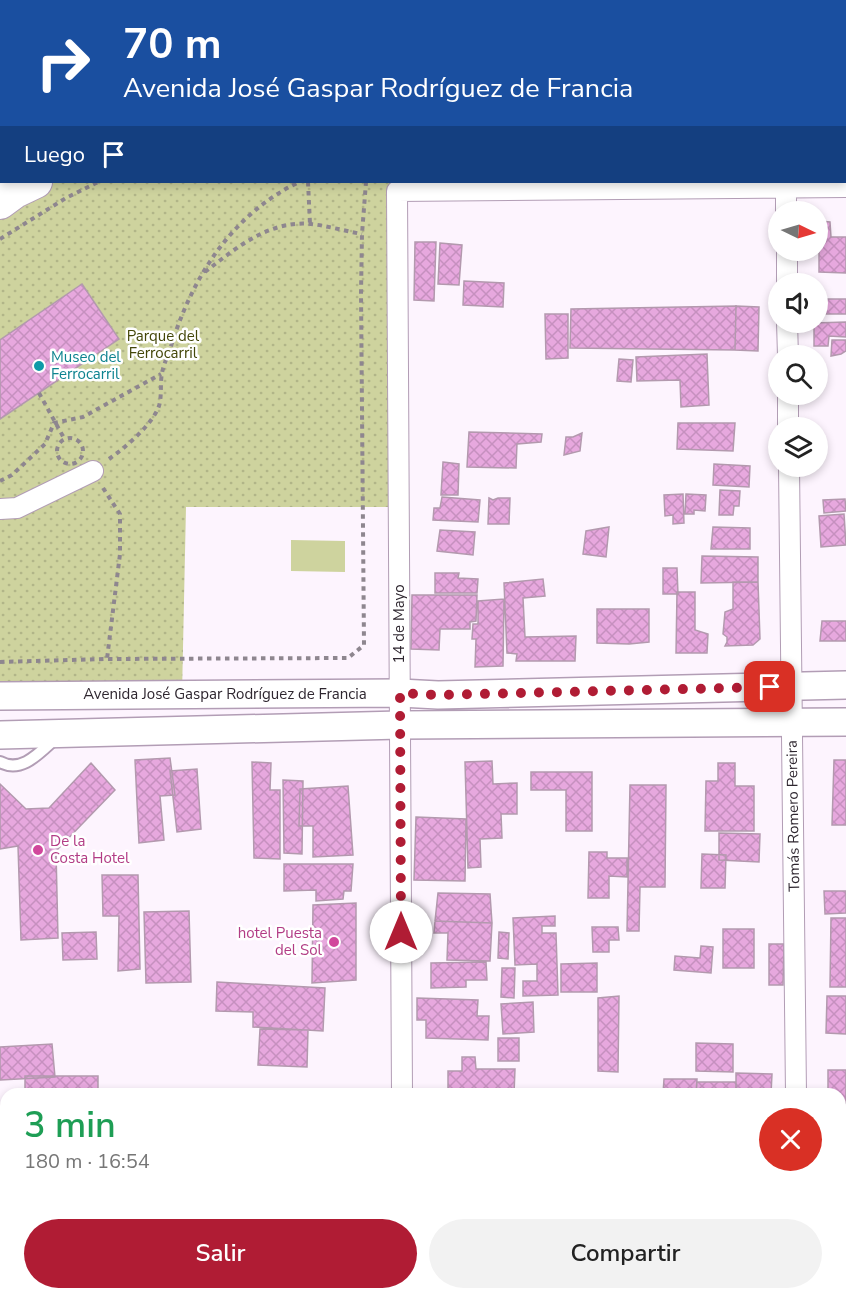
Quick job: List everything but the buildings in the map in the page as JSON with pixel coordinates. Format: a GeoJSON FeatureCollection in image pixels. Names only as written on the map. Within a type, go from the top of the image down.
{"type":"FeatureCollection","features":[{"type":"Feature","properties":{"kind":"main road"},"geometry":{"type":"LineString","coordinates":[[0,202],[34,183]]}},
{"type":"Feature","properties":{"kind":"main road","name":"Avenida José Gaspar Rodríguez de Francia"},"geometry":{"type":"LineString","coordinates":[[0,696],[400,693],[438,695],[846,685]]}},
{"type":"Feature","properties":{"kind":"main road"},"geometry":{"type":"LineString","coordinates":[[0,735],[400,725],[846,722]]}},
{"type":"Feature","properties":{"kind":"street"},"geometry":{"type":"LineString","coordinates":[[786,201],[786,184],[846,187]]}},
{"type":"Feature","properties":{"kind":"street","name":"14 de Mayo"},"geometry":{"type":"LineString","coordinates":[[402,1088],[397,191],[786,184]]}},
{"type":"Feature","properties":{"kind":"street"},"geometry":{"type":"LineString","coordinates":[[0,509],[17,508],[87,465]]}},
{"type":"Feature","properties":{"kind":"street","name":"Tomás Romero Pereira"},"geometry":{"type":"LineString","coordinates":[[789,477],[796,1088]]}},
{"type":"Feature","properties":{"kind":"lane"},"geometry":{"type":"LineString","coordinates":[[0,762],[6,765],[18,765],[31,760],[62,733]]}},
{"type":"Feature","properties":{"kind":"path"},"geometry":{"type":"LineString","coordinates":[[0,239],[66,198],[96,183]]}},
{"type":"Feature","properties":{"kind":"path"},"geometry":{"type":"LineString","coordinates":[[107,659],[120,554],[120,514],[87,465],[80,443],[73,439],[65,440],[58,446],[60,460],[68,464],[77,462],[87,465],[120,451],[141,432],[159,405],[162,373],[199,276],[236,227],[275,195],[297,183]]}},
{"type":"Feature","properties":{"kind":"path"},"geometry":{"type":"LineString","coordinates":[[308,183],[310,224]]}},
{"type":"Feature","properties":{"kind":"path"},"geometry":{"type":"LineString","coordinates":[[0,662],[348,658],[364,645],[362,234],[366,183]]}},
{"type":"Feature","properties":{"kind":"path"},"geometry":{"type":"LineString","coordinates":[[199,276],[243,243],[278,227],[310,224],[362,234]]}},
{"type":"Feature","properties":{"kind":"path"},"geometry":{"type":"LineString","coordinates":[[54,423],[83,417],[162,373]]}},
{"type":"Feature","properties":{"kind":"path"},"geometry":{"type":"LineString","coordinates":[[39,393],[65,440]]}},
{"type":"Feature","properties":{"kind":"path"},"geometry":{"type":"LineString","coordinates":[[0,481],[12,475],[45,444],[54,423]]}},
{"type":"Feature","properties":{"kind":"green space","name":"Parque del Ferrocarril"},"geometry":{"type":"Polygon","coordinates":[[[34,183],[743,183],[397,191],[398,507],[186,507],[182,695],[0,697],[0,203],[34,183]]]}},
{"type":"Feature","properties":{"kind":"green space"},"geometry":{"type":"Polygon","coordinates":[[[291,540],[345,541],[345,572],[291,571],[291,540]]]}},
{"type":"Feature","properties":{"kind":"place","name":"Museo del Ferrocarril"},"geometry":{"type":"Point","coordinates":[39,366]}},
{"type":"Feature","properties":{"kind":"place","name":"De la Costa Hotel"},"geometry":{"type":"Point","coordinates":[38,850]}},
{"type":"Feature","properties":{"kind":"place","name":"hotel Puesta del Sol"},"geometry":{"type":"Point","coordinates":[334,942]}},
{"type":"Feature","properties":{"kind":"route"},"geometry":{"type":"LineString","coordinates":[[401,932],[400,693],[438,695],[770,687]]}}]}
